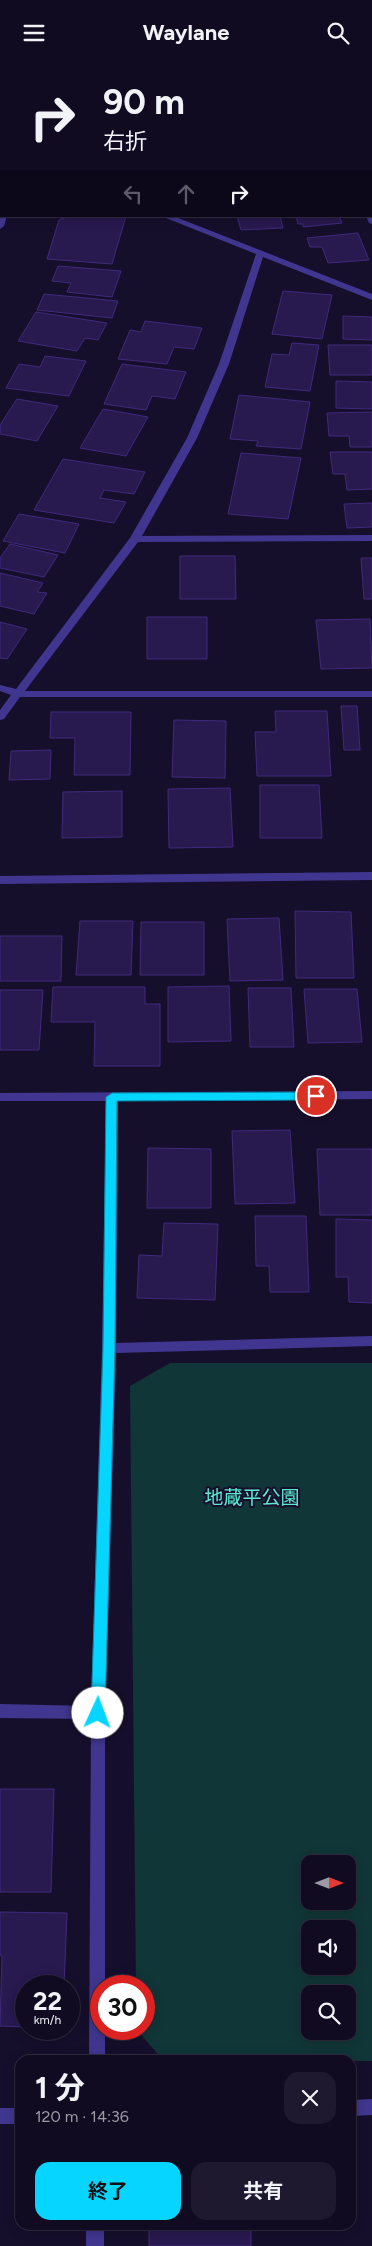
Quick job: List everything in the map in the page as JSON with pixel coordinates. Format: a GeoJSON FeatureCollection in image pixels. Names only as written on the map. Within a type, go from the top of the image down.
{"type":"FeatureCollection","features":[{"type":"Feature","properties":{"kind":"street"},"geometry":{"type":"LineString","coordinates":[[168,217],[372,297]]}},
{"type":"Feature","properties":{"kind":"street"},"geometry":{"type":"LineString","coordinates":[[0,717],[20,694],[135,539],[192,438],[224,364],[260,254]]}},
{"type":"Feature","properties":{"kind":"street"},"geometry":{"type":"LineString","coordinates":[[135,539],[372,538]]}},
{"type":"Feature","properties":{"kind":"street"},"geometry":{"type":"LineString","coordinates":[[0,688],[20,694],[372,694]]}},
{"type":"Feature","properties":{"kind":"street"},"geometry":{"type":"LineString","coordinates":[[0,880],[372,876]]}},
{"type":"Feature","properties":{"kind":"street"},"geometry":{"type":"LineString","coordinates":[[0,1097],[372,1095]]}},
{"type":"Feature","properties":{"kind":"street"},"geometry":{"type":"LineString","coordinates":[[97,2055],[98,1713],[109,1348],[112,1097]]}},
{"type":"Feature","properties":{"kind":"street"},"geometry":{"type":"LineString","coordinates":[[109,1348],[372,1341]]}},
{"type":"Feature","properties":{"kind":"street"},"geometry":{"type":"LineString","coordinates":[[0,1711],[98,1713]]}},
{"type":"Feature","properties":{"kind":"street"},"geometry":{"type":"LineString","coordinates":[[356,2108],[372,2107]]}},
{"type":"Feature","properties":{"kind":"street"},"geometry":{"type":"LineString","coordinates":[[0,2116],[15,2116]]}},
{"type":"Feature","properties":{"kind":"street"},"geometry":{"type":"LineString","coordinates":[[95,2230],[95,2246]]}},
{"type":"Feature","properties":{"kind":"green space","name":"地蔵平公園"},"geometry":{"type":"Polygon","coordinates":[[[170,1363],[372,1363],[372,2061],[356,2061],[356,2055],[159,2055],[146,2040],[155,2040],[155,1975],[136,1975],[130,1386],[170,1363]]]}},
{"type":"Feature","properties":{"kind":"building"},"geometry":{"type":"Polygon","coordinates":[[[66,217],[126,217],[112,264],[47,259],[59,220],[66,217]]]}},
{"type":"Feature","properties":{"kind":"building"},"geometry":{"type":"Polygon","coordinates":[[[237,217],[280,217],[283,228],[241,230],[237,217]]]}},
{"type":"Feature","properties":{"kind":"building"},"geometry":{"type":"Polygon","coordinates":[[[296,217],[339,217],[342,223],[303,227],[303,224],[298,224],[296,217]]]}},
{"type":"Feature","properties":{"kind":"building"},"geometry":{"type":"Polygon","coordinates":[[[358,233],[369,260],[328,263],[322,247],[310,247],[307,238],[358,233]]]}},
{"type":"Feature","properties":{"kind":"building"},"geometry":{"type":"Polygon","coordinates":[[[58,266],[121,271],[112,297],[67,292],[71,283],[52,281],[58,266]]]}},
{"type":"Feature","properties":{"kind":"building"},"geometry":{"type":"Polygon","coordinates":[[[283,291],[332,295],[322,339],[272,334],[283,291]]]}},
{"type":"Feature","properties":{"kind":"building"},"geometry":{"type":"Polygon","coordinates":[[[44,294],[118,301],[112,318],[37,310],[44,294]]]}},
{"type":"Feature","properties":{"kind":"building"},"geometry":{"type":"Polygon","coordinates":[[[36,312],[107,323],[98,340],[85,338],[77,351],[18,341],[36,312]]]}},
{"type":"Feature","properties":{"kind":"building"},"geometry":{"type":"Polygon","coordinates":[[[343,316],[372,317],[372,340],[343,339],[343,316]]]}},
{"type":"Feature","properties":{"kind":"building"},"geometry":{"type":"Polygon","coordinates":[[[145,321],[202,328],[194,349],[174,347],[167,364],[118,359],[130,330],[141,332],[145,321]]]}},
{"type":"Feature","properties":{"kind":"building"},"geometry":{"type":"Polygon","coordinates":[[[292,343],[319,345],[310,391],[265,387],[272,354],[289,355],[292,343]]]}},
{"type":"Feature","properties":{"kind":"building"},"geometry":{"type":"Polygon","coordinates":[[[328,345],[372,345],[372,375],[330,375],[328,345]]]}},
{"type":"Feature","properties":{"kind":"building"},"geometry":{"type":"Polygon","coordinates":[[[45,356],[86,361],[69,396],[6,388],[19,364],[40,367],[45,356]]]}},
{"type":"Feature","properties":{"kind":"building"},"geometry":{"type":"Polygon","coordinates":[[[122,364],[186,372],[175,399],[152,396],[146,410],[104,404],[122,364]]]}},
{"type":"Feature","properties":{"kind":"building"},"geometry":{"type":"Polygon","coordinates":[[[336,381],[372,382],[372,409],[336,408],[336,381]]]}},
{"type":"Feature","properties":{"kind":"building"},"geometry":{"type":"Polygon","coordinates":[[[239,395],[310,402],[301,449],[256,446],[258,441],[230,439],[239,395]]]}},
{"type":"Feature","properties":{"kind":"building"},"geometry":{"type":"Polygon","coordinates":[[[17,399],[58,406],[37,441],[0,434],[0,425],[17,399]]]}},
{"type":"Feature","properties":{"kind":"building"},"geometry":{"type":"Polygon","coordinates":[[[103,409],[148,417],[126,456],[80,448],[103,409]]]}},
{"type":"Feature","properties":{"kind":"building"},"geometry":{"type":"Polygon","coordinates":[[[372,412],[372,447],[350,447],[349,436],[329,436],[327,413],[372,412]]]}},
{"type":"Feature","properties":{"kind":"building"},"geometry":{"type":"Polygon","coordinates":[[[330,452],[372,452],[372,489],[347,490],[345,474],[333,474],[330,452]]]}},
{"type":"Feature","properties":{"kind":"building"},"geometry":{"type":"Polygon","coordinates":[[[241,453],[301,458],[288,519],[228,514],[241,453]]]}},
{"type":"Feature","properties":{"kind":"building"},"geometry":{"type":"Polygon","coordinates":[[[63,459],[145,472],[134,494],[104,490],[100,498],[126,502],[114,523],[34,510],[63,459]]]}},
{"type":"Feature","properties":{"kind":"building"},"geometry":{"type":"Polygon","coordinates":[[[372,503],[372,527],[347,528],[344,504],[372,503]]]}},
{"type":"Feature","properties":{"kind":"building"},"geometry":{"type":"Polygon","coordinates":[[[19,514],[79,524],[65,553],[3,541],[19,514]]]}},
{"type":"Feature","properties":{"kind":"building"},"geometry":{"type":"Polygon","coordinates":[[[10,544],[58,555],[44,577],[0,568],[0,558],[10,544]]]}},
{"type":"Feature","properties":{"kind":"building"},"geometry":{"type":"Polygon","coordinates":[[[180,556],[235,556],[236,599],[180,599],[180,556]]]}},
{"type":"Feature","properties":{"kind":"building"},"geometry":{"type":"Polygon","coordinates":[[[361,558],[372,558],[372,599],[364,599],[361,558]]]}},
{"type":"Feature","properties":{"kind":"building"},"geometry":{"type":"Polygon","coordinates":[[[0,573],[43,583],[37,592],[47,593],[34,614],[0,606],[0,573]]]}},
{"type":"Feature","properties":{"kind":"building"},"geometry":{"type":"Polygon","coordinates":[[[147,617],[207,617],[207,659],[147,659],[147,617]]]}},
{"type":"Feature","properties":{"kind":"building"},"geometry":{"type":"Polygon","coordinates":[[[370,619],[372,668],[321,669],[316,620],[370,619]]]}},
{"type":"Feature","properties":{"kind":"building"},"geometry":{"type":"Polygon","coordinates":[[[0,622],[27,629],[7,659],[0,658],[0,622]]]}},
{"type":"Feature","properties":{"kind":"building"},"geometry":{"type":"Polygon","coordinates":[[[341,706],[357,706],[360,750],[344,750],[341,706]]]}},
{"type":"Feature","properties":{"kind":"building"},"geometry":{"type":"Polygon","coordinates":[[[275,711],[327,711],[331,776],[257,776],[255,732],[276,732],[275,711]]]}},
{"type":"Feature","properties":{"kind":"building"},"geometry":{"type":"Polygon","coordinates":[[[51,712],[131,712],[130,775],[74,775],[75,738],[50,738],[51,712]]]}},
{"type":"Feature","properties":{"kind":"building"},"geometry":{"type":"Polygon","coordinates":[[[174,720],[226,721],[225,778],[172,777],[174,720]]]}},
{"type":"Feature","properties":{"kind":"building"},"geometry":{"type":"Polygon","coordinates":[[[51,750],[50,779],[9,780],[11,751],[51,750]]]}},
{"type":"Feature","properties":{"kind":"building"},"geometry":{"type":"Polygon","coordinates":[[[260,785],[319,785],[322,838],[260,838],[260,785]]]}},
{"type":"Feature","properties":{"kind":"building"},"geometry":{"type":"Polygon","coordinates":[[[230,788],[233,847],[169,848],[168,789],[230,788]]]}},
{"type":"Feature","properties":{"kind":"building"},"geometry":{"type":"Polygon","coordinates":[[[122,791],[122,837],[62,838],[63,792],[122,791]]]}},
{"type":"Feature","properties":{"kind":"building"},"geometry":{"type":"Polygon","coordinates":[[[295,911],[351,912],[354,978],[296,978],[295,911]]]}},
{"type":"Feature","properties":{"kind":"building"},"geometry":{"type":"Polygon","coordinates":[[[279,918],[283,980],[230,981],[227,919],[279,918]]]}},
{"type":"Feature","properties":{"kind":"building"},"geometry":{"type":"Polygon","coordinates":[[[80,921],[133,921],[131,975],[76,975],[80,921]]]}},
{"type":"Feature","properties":{"kind":"building"},"geometry":{"type":"Polygon","coordinates":[[[141,922],[204,922],[204,975],[140,975],[141,922]]]}},
{"type":"Feature","properties":{"kind":"building"},"geometry":{"type":"Polygon","coordinates":[[[0,936],[62,936],[61,981],[0,981],[0,936]]]}},
{"type":"Feature","properties":{"kind":"building"},"geometry":{"type":"Polygon","coordinates":[[[229,986],[231,1041],[168,1042],[168,987],[229,986]]]}},
{"type":"Feature","properties":{"kind":"building"},"geometry":{"type":"Polygon","coordinates":[[[53,987],[145,987],[145,1004],[160,1004],[160,1066],[94,1066],[95,1022],[51,1022],[53,987]]]}},
{"type":"Feature","properties":{"kind":"building"},"geometry":{"type":"Polygon","coordinates":[[[248,988],[291,988],[294,1047],[250,1047],[248,988]]]}},
{"type":"Feature","properties":{"kind":"building"},"geometry":{"type":"Polygon","coordinates":[[[304,989],[357,989],[362,1042],[308,1043],[304,989]]]}},
{"type":"Feature","properties":{"kind":"building"},"geometry":{"type":"Polygon","coordinates":[[[0,990],[43,990],[39,1050],[0,1050],[0,990]]]}},
{"type":"Feature","properties":{"kind":"building"},"geometry":{"type":"Polygon","coordinates":[[[290,1130],[295,1203],[235,1204],[232,1131],[290,1130]]]}},
{"type":"Feature","properties":{"kind":"building"},"geometry":{"type":"Polygon","coordinates":[[[148,1148],[211,1149],[211,1208],[147,1208],[148,1148]]]}},
{"type":"Feature","properties":{"kind":"building"},"geometry":{"type":"Polygon","coordinates":[[[317,1149],[372,1149],[372,1215],[320,1215],[317,1149]]]}},
{"type":"Feature","properties":{"kind":"building"},"geometry":{"type":"Polygon","coordinates":[[[255,1216],[306,1216],[309,1292],[270,1292],[269,1266],[256,1266],[255,1216]]]}},
{"type":"Feature","properties":{"kind":"building"},"geometry":{"type":"Polygon","coordinates":[[[336,1219],[372,1220],[372,1303],[349,1302],[348,1277],[336,1277],[336,1219]]]}},
{"type":"Feature","properties":{"kind":"building"},"geometry":{"type":"Polygon","coordinates":[[[164,1223],[218,1224],[215,1300],[137,1298],[139,1255],[162,1256],[164,1223]]]}},
{"type":"Feature","properties":{"kind":"building"},"geometry":{"type":"Polygon","coordinates":[[[0,1789],[54,1789],[51,1892],[0,1892],[0,1789]]]}},
{"type":"Feature","properties":{"kind":"building"},"geometry":{"type":"Polygon","coordinates":[[[0,1912],[67,1913],[64,1975],[15,1975],[15,2027],[0,2026],[2,1956],[0,1955],[0,1912]]]}},
{"type":"Feature","properties":{"kind":"building"},"geometry":{"type":"Polygon","coordinates":[[[149,2230],[251,2230],[251,2246],[149,2246],[149,2230]]]}},
{"type":"Feature","properties":{"kind":"route"},"geometry":{"type":"LineString","coordinates":[[98,1713],[109,1348],[112,1097],[316,1096]]}}]}
